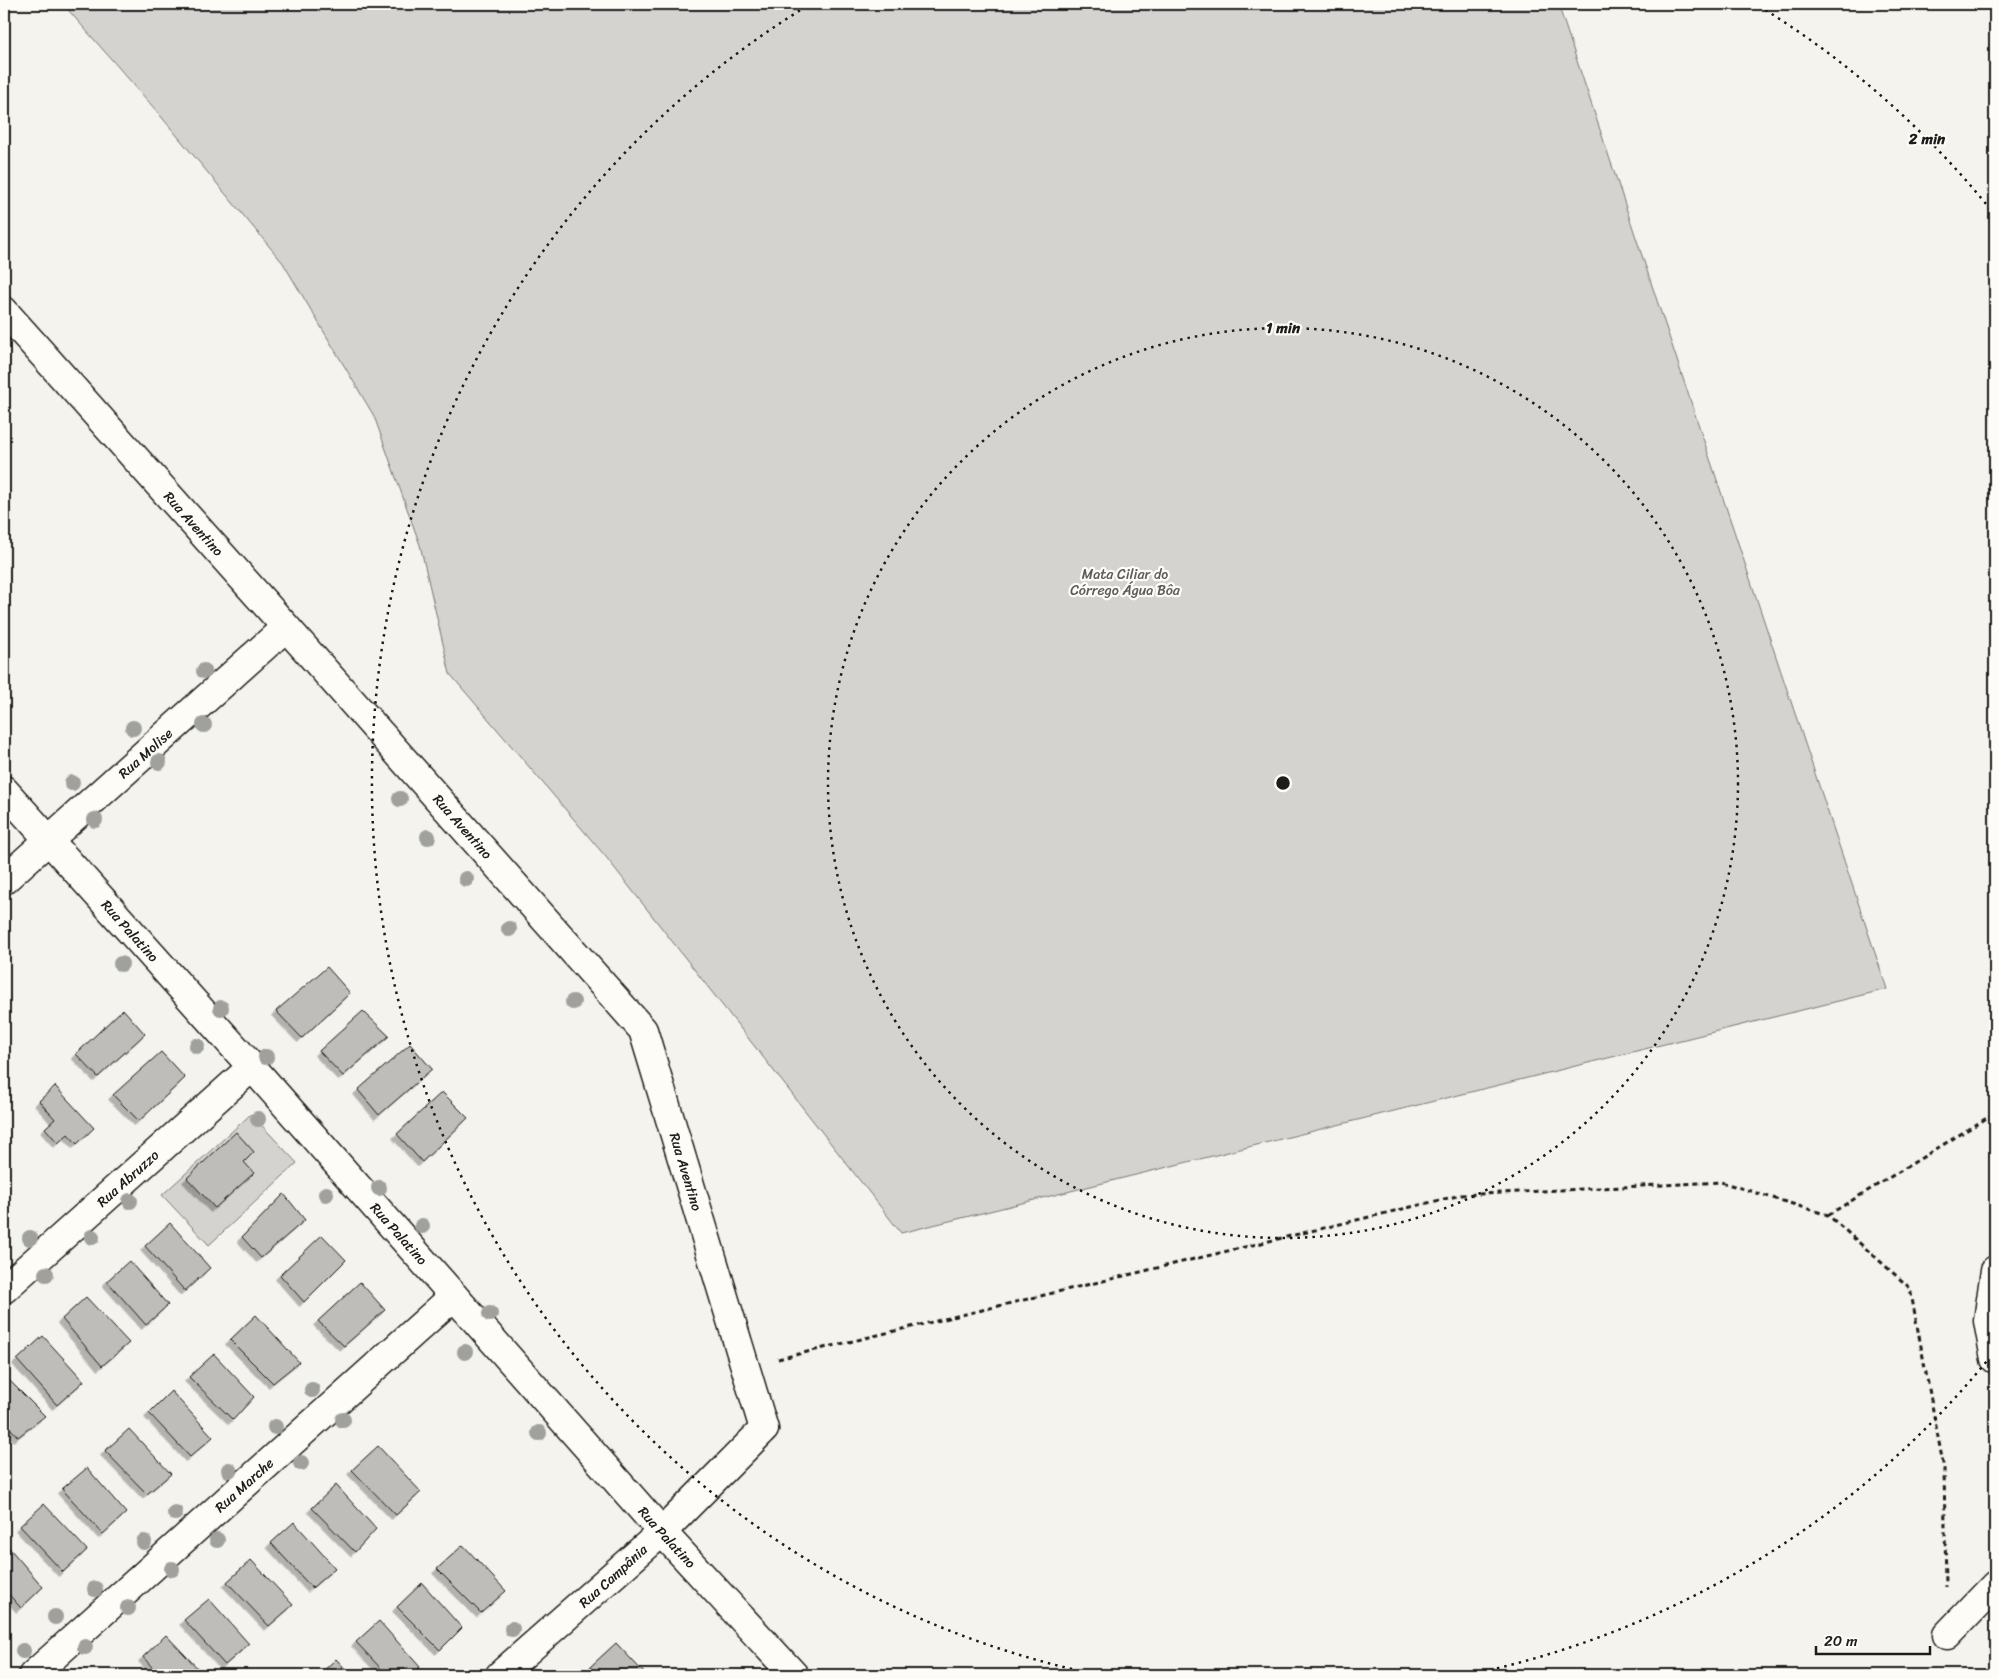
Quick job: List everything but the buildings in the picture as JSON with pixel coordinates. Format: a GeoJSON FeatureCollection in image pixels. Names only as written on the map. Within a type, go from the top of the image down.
{"type":"FeatureCollection","features":[{"type":"Feature","properties":{"kind":"street","name":"Rua Aventino"},"geometry":{"type":"LineString","coordinates":[[4,312],[643,1030],[764,1429]]}},
{"type":"Feature","properties":{"kind":"street","name":"Rua Molise"},"geometry":{"type":"LineString","coordinates":[[4,880],[286,627]]}},
{"type":"Feature","properties":{"kind":"street","name":"Rua Palatino"},"geometry":{"type":"LineString","coordinates":[[4,790],[252,1067],[662,1532],[794,1675]]}},
{"type":"Feature","properties":{"kind":"street","name":"Rua Abruzzo"},"geometry":{"type":"LineString","coordinates":[[4,1289],[252,1067]]}},
{"type":"Feature","properties":{"kind":"street"},"geometry":{"type":"LineString","coordinates":[[1995,1270],[1988,1321],[1995,1359]]}},
{"type":"Feature","properties":{"kind":"street","name":"Rua Marche"},"geometry":{"type":"LineString","coordinates":[[33,1675],[454,1296]]}},
{"type":"Feature","properties":{"kind":"street","name":"Rua Campânia"},"geometry":{"type":"LineString","coordinates":[[500,1675],[662,1532],[764,1429]]}},
{"type":"Feature","properties":{"kind":"street"},"geometry":{"type":"LineString","coordinates":[[1947,1635],[1995,1585]]}},
{"type":"Feature","properties":{"kind":"path"},"geometry":{"type":"LineString","coordinates":[[1828,1215],[1995,1113]]}},
{"type":"Feature","properties":{"kind":"path"},"geometry":{"type":"LineString","coordinates":[[745,1367],[1461,1196],[1721,1182],[1828,1215],[1910,1288],[1944,1469],[1947,1635]]}},
{"type":"Feature","properties":{"kind":"green space","name":"Mata Ciliar do Córrego Água Bôa"},"geometry":{"type":"Polygon","coordinates":[[[63,4],[1558,4],[1887,989],[901,1233],[606,857],[450,674],[420,545],[374,416],[283,263],[154,108],[63,4]]]}},
{"type":"Feature","properties":{"kind":"green space"},"geometry":{"type":"Polygon","coordinates":[[[251,1114],[297,1163],[209,1245],[162,1195],[251,1114]]]}}]}
